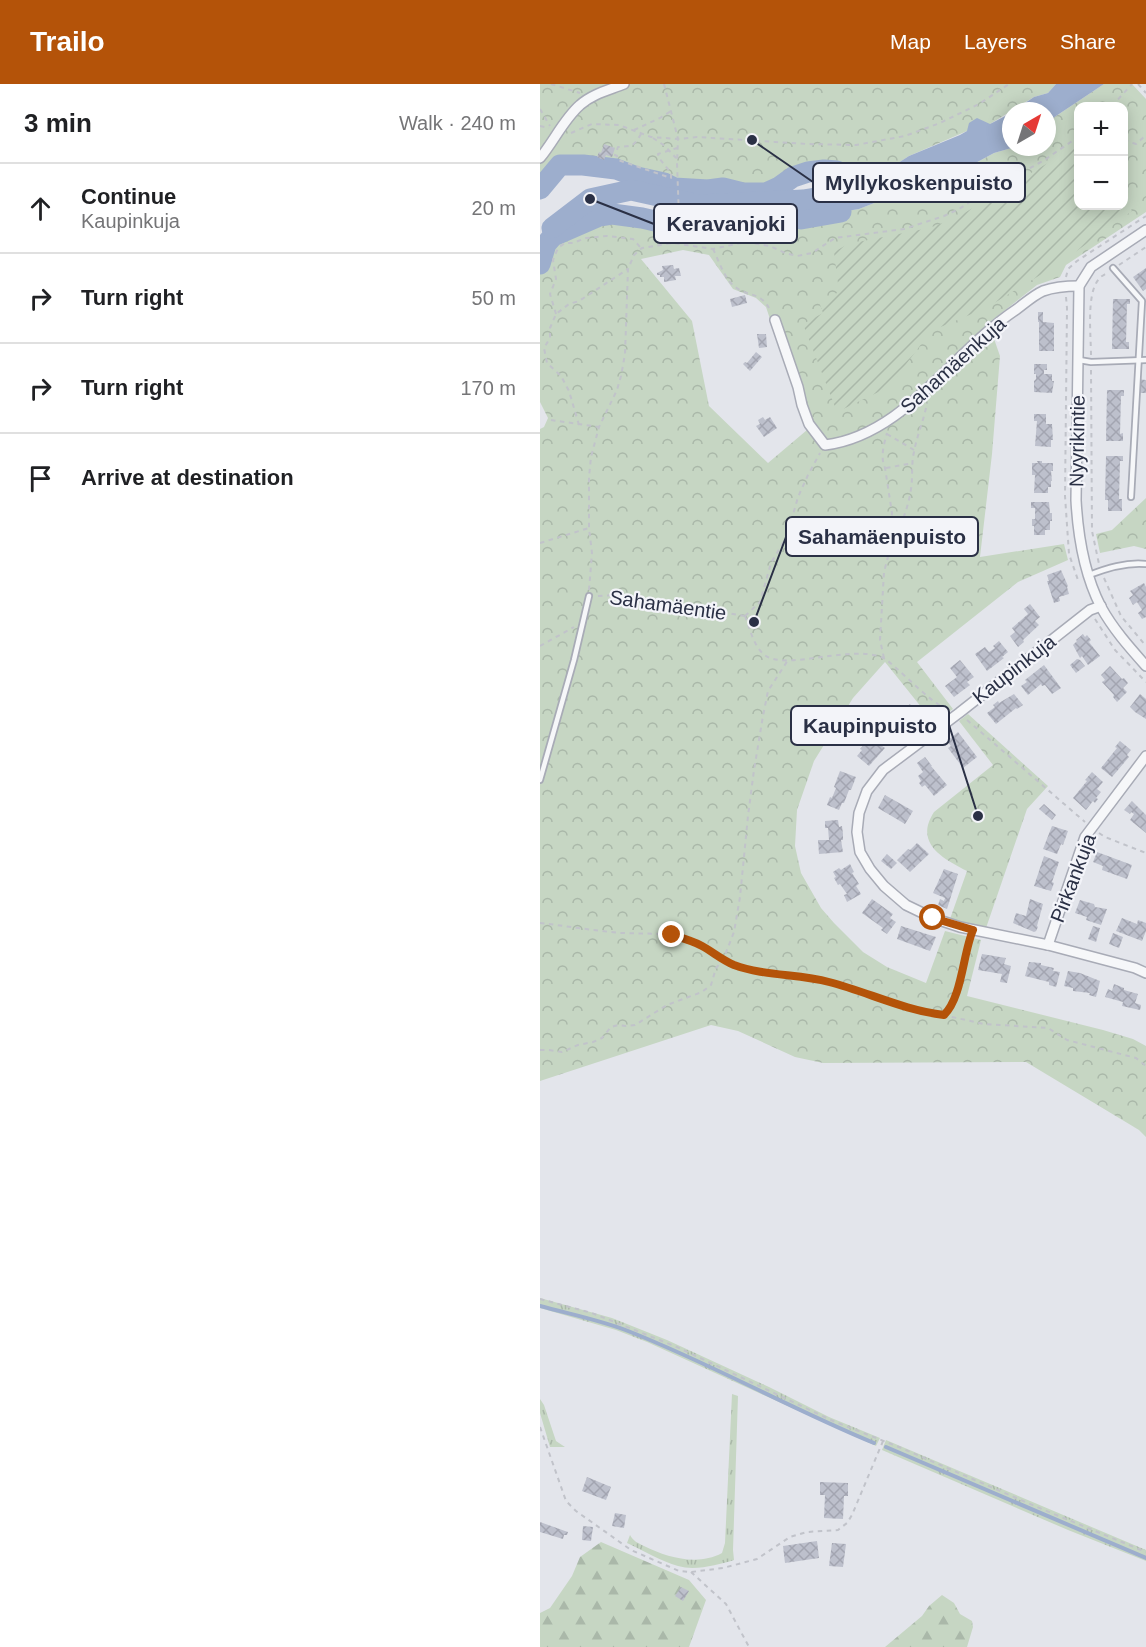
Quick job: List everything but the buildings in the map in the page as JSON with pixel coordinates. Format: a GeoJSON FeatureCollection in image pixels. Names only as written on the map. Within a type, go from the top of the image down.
{"type":"FeatureCollection","features":[{"type":"Feature","properties":{"kind":"street"},"geometry":{"type":"LineString","coordinates":[[540,158],[556,130],[582,103],[624,84]]}},
{"type":"Feature","properties":{"kind":"street"},"geometry":{"type":"LineString","coordinates":[[1079,286],[1091,267],[1146,230]]}},
{"type":"Feature","properties":{"kind":"street","name":"Sahamäenkuja"},"geometry":{"type":"LineString","coordinates":[[825,445],[839,444],[855,438],[891,419],[1000,320],[1043,291],[1064,286],[1079,286]]}},
{"type":"Feature","properties":{"kind":"street","name":"Nyyrikintie"},"geometry":{"type":"LineString","coordinates":[[1079,286],[1076,500],[1080,540],[1089,575],[1101,606],[1130,648],[1146,666]]}},
{"type":"Feature","properties":{"kind":"street"},"geometry":{"type":"LineString","coordinates":[[775,320],[809,424],[825,445]]}},
{"type":"Feature","properties":{"kind":"street","name":"Kaupinkuja"},"geometry":{"type":"LineString","coordinates":[[1101,606],[1090,610],[883,770],[867,791],[859,813],[857,832],[860,852],[870,869],[884,886],[906,905],[933,918],[973,930],[1047,945],[1135,968],[1146,973]]}},
{"type":"Feature","properties":{"kind":"street","name":"Pirkankuja"},"geometry":{"type":"LineString","coordinates":[[1047,945],[1085,837],[1146,756]]}},
{"type":"Feature","properties":{"kind":"lane"},"geometry":{"type":"LineString","coordinates":[[1113,268],[1144,300],[1138,360],[1131,497]]}},
{"type":"Feature","properties":{"kind":"lane"},"geometry":{"type":"LineString","coordinates":[[1078,360],[1091,362],[1146,360]]}},
{"type":"Feature","properties":{"kind":"lane"},"geometry":{"type":"LineString","coordinates":[[1089,575],[1121,565],[1146,564]]}},
{"type":"Feature","properties":{"kind":"lane","name":"Sahamäentie"},"geometry":{"type":"LineString","coordinates":[[540,780],[574,660],[589,596]]}},
{"type":"Feature","properties":{"kind":"path"},"geometry":{"type":"LineString","coordinates":[[551,84],[592,97]]}},
{"type":"Feature","properties":{"kind":"path"},"geometry":{"type":"LineString","coordinates":[[664,84],[678,139],[676,158],[680,244]]}},
{"type":"Feature","properties":{"kind":"path"},"geometry":{"type":"LineString","coordinates":[[540,109],[543,116],[556,130],[568,134],[592,124],[619,125],[641,134],[678,139],[697,137],[856,145],[905,136],[940,123],[979,104],[1009,84]]}},
{"type":"Feature","properties":{"kind":"path"},"geometry":{"type":"LineString","coordinates":[[1116,102],[1132,84]]}},
{"type":"Feature","properties":{"kind":"path"},"geometry":{"type":"LineString","coordinates":[[1138,84],[1146,93]]}},
{"type":"Feature","properties":{"kind":"path"},"geometry":{"type":"LineString","coordinates":[[634,130],[671,111]]}},
{"type":"Feature","properties":{"kind":"path"},"geometry":{"type":"LineString","coordinates":[[641,134],[636,143],[631,146],[618,147],[615,155],[618,160],[671,178],[671,173],[658,154],[677,148]]}},
{"type":"Feature","properties":{"kind":"path"},"geometry":{"type":"LineString","coordinates":[[1128,141],[1136,144],[1146,135]]}},
{"type":"Feature","properties":{"kind":"path"},"geometry":{"type":"LineString","coordinates":[[651,136],[676,158]]}},
{"type":"Feature","properties":{"kind":"path"},"geometry":{"type":"LineString","coordinates":[[589,596],[592,553],[589,528],[591,457],[599,427],[617,390],[625,354],[628,269],[634,255],[642,248],[673,243],[713,249],[746,242],[770,246],[797,256],[812,253],[835,238],[904,229],[959,209],[1043,161],[1074,140]]}},
{"type":"Feature","properties":{"kind":"path"},"geometry":{"type":"LineString","coordinates":[[556,314],[550,294],[556,279],[553,260],[558,248],[565,243],[608,236],[633,239],[642,248]]}},
{"type":"Feature","properties":{"kind":"path"},"geometry":{"type":"LineString","coordinates":[[1146,247],[1099,279],[1094,288],[1091,305],[1092,531],[1101,570],[1122,616],[1146,646]]}},
{"type":"Feature","properties":{"kind":"path"},"geometry":{"type":"LineString","coordinates":[[713,249],[734,287],[764,300],[775,320]]}},
{"type":"Feature","properties":{"kind":"path"},"geometry":{"type":"LineString","coordinates":[[579,425],[569,391],[561,376],[546,363],[544,348],[550,338],[550,328],[556,314],[568,304],[579,301],[628,269]]}},
{"type":"Feature","properties":{"kind":"path"},"geometry":{"type":"LineString","coordinates":[[884,658],[880,640],[884,572],[907,508],[912,487],[914,450],[917,436],[925,419],[930,385]]}},
{"type":"Feature","properties":{"kind":"path"},"geometry":{"type":"LineString","coordinates":[[889,553],[892,513],[883,463],[883,446],[891,419]]}},
{"type":"Feature","properties":{"kind":"path"},"geometry":{"type":"LineString","coordinates":[[551,420],[599,427]]}},
{"type":"Feature","properties":{"kind":"path"},"geometry":{"type":"LineString","coordinates":[[887,434],[914,450]]}},
{"type":"Feature","properties":{"kind":"path","name":"Sahamäentie"},"geometry":{"type":"LineString","coordinates":[[589,596],[615,595],[745,615],[760,602],[771,563],[787,536],[798,497],[825,445]]}},
{"type":"Feature","properties":{"kind":"path"},"geometry":{"type":"LineString","coordinates":[[885,468],[913,463]]}},
{"type":"Feature","properties":{"kind":"path"},"geometry":{"type":"LineString","coordinates":[[540,543],[589,528]]}},
{"type":"Feature","properties":{"kind":"path"},"geometry":{"type":"LineString","coordinates":[[745,615],[753,638],[767,657],[781,661],[850,654],[870,654],[884,658],[944,708],[959,713],[1091,827],[1105,837],[1146,853]]}},
{"type":"Feature","properties":{"kind":"path"},"geometry":{"type":"LineString","coordinates":[[540,646],[583,621]]}},
{"type":"Feature","properties":{"kind":"path"},"geometry":{"type":"LineString","coordinates":[[540,1050],[562,1052],[593,1042],[602,1038],[612,1027],[635,1025],[667,1005],[702,992],[711,985],[716,968],[723,960],[734,932],[748,816],[768,691],[788,660]]}},
{"type":"Feature","properties":{"kind":"path"},"geometry":{"type":"LineString","coordinates":[[540,923],[622,933],[672,935],[702,945],[723,960],[752,970],[826,981],[907,1008],[984,1024],[1048,1028],[1067,1040],[1136,1058],[1146,1066]]}},
{"type":"Feature","properties":{"kind":"path"},"geometry":{"type":"LineString","coordinates":[[944,1015],[959,984],[968,941],[973,930]]}},
{"type":"Feature","properties":{"kind":"path"},"geometry":{"type":"LineString","coordinates":[[540,1299],[592,1313],[633,1328],[833,1421],[1146,1552]]}},
{"type":"Feature","properties":{"kind":"path"},"geometry":{"type":"LineString","coordinates":[[540,1427],[566,1501],[576,1511],[631,1550],[679,1571],[691,1572],[723,1568],[757,1559],[790,1537],[807,1532],[838,1530],[847,1523],[852,1515],[883,1441]]}},
{"type":"Feature","properties":{"kind":"path"},"geometry":{"type":"LineString","coordinates":[[691,1572],[726,1604],[748,1647]]}},
{"type":"Feature","properties":{"kind":"green space"},"geometry":{"type":"Polygon","coordinates":[[[540,84],[1056,84],[1048,93],[1026,102],[1002,102],[1002,117],[990,124],[967,131],[909,156],[884,172],[867,175],[824,170],[808,172],[793,177],[766,193],[743,193],[723,188],[708,190],[674,188],[616,169],[560,165],[540,189],[540,84]]]}},
{"type":"Feature","properties":{"kind":"green space"},"geometry":{"type":"Polygon","coordinates":[[[1104,84],[1132,84],[1146,99],[1146,212],[1066,265],[1060,277],[1037,285],[986,325],[992,333],[1000,356],[980,557],[1064,544],[1068,560],[1018,582],[917,662],[953,709],[934,723],[885,662],[853,698],[814,761],[797,810],[795,846],[801,873],[821,908],[863,952],[887,967],[926,983],[945,931],[981,940],[967,996],[1103,1030],[1133,1039],[1146,1046],[1146,1137],[1139,1130],[1026,1062],[823,1063],[795,1057],[738,1031],[711,1025],[540,1081],[540,429],[544,427],[548,418],[540,402],[540,264],[546,244],[553,236],[599,216],[612,214],[655,221],[686,216],[715,222],[743,222],[784,214],[801,218],[859,209],[944,180],[1002,151],[1002,156],[1056,156],[1056,116],[1074,104],[1074,210],[1128,210],[1128,102],[1077,102],[1104,84]],[[683,250],[641,259],[692,321],[709,406],[768,463],[807,430],[766,307],[756,298],[733,289],[709,255],[683,250]]]}},
{"type":"Feature","properties":{"kind":"green space"},"geometry":{"type":"Polygon","coordinates":[[[1074,147],[1074,210],[1128,210],[1128,205],[1132,211],[1060,263],[986,308],[931,331],[893,385],[837,412],[803,324],[823,313],[819,302],[839,292],[834,252],[848,244],[929,228],[956,218],[1074,147]]]}},
{"type":"Feature","properties":{"kind":"green space"},"geometry":{"type":"Polygon","coordinates":[[[1146,498],[1146,549],[1134,546],[1100,553],[1096,534],[1112,530],[1146,498]]]}},
{"type":"Feature","properties":{"kind":"green space"},"geometry":{"type":"Polygon","coordinates":[[[968,714],[1048,786],[1027,809],[986,928],[950,919],[967,871],[940,855],[929,841],[927,832],[934,812],[993,765],[959,721],[968,714]]]}},
{"type":"Feature","properties":{"kind":"green space"},"geometry":{"type":"Polygon","coordinates":[[[540,1298],[612,1318],[667,1340],[829,1417],[880,1438],[876,1446],[647,1342],[616,1330],[540,1308],[540,1298]]]}},
{"type":"Feature","properties":{"kind":"green space"},"geometry":{"type":"Polygon","coordinates":[[[732,1394],[738,1396],[734,1560],[706,1567],[678,1566],[627,1543],[630,1535],[636,1542],[653,1550],[683,1559],[703,1559],[722,1553],[725,1543],[732,1394]]]}},
{"type":"Feature","properties":{"kind":"green space"},"geometry":{"type":"Polygon","coordinates":[[[540,1399],[556,1441],[565,1447],[550,1447],[540,1413],[540,1399]]]}},
{"type":"Feature","properties":{"kind":"green space"},"geometry":{"type":"Polygon","coordinates":[[[886,1440],[1146,1550],[1146,1561],[882,1450],[886,1440]]]}},
{"type":"Feature","properties":{"kind":"green space"},"geometry":{"type":"Polygon","coordinates":[[[601,1542],[689,1580],[706,1600],[689,1647],[540,1647],[540,1613],[550,1608],[572,1576],[580,1557],[601,1542]]]}},
{"type":"Feature","properties":{"kind":"green space"},"geometry":{"type":"Polygon","coordinates":[[[942,1595],[954,1603],[960,1614],[972,1621],[973,1627],[967,1647],[885,1647],[922,1616],[929,1606],[942,1595]]]}},
{"type":"Feature","properties":{"kind":"water"},"geometry":{"type":"Polygon","coordinates":[[[1056,84],[1104,84],[1056,116],[1056,102],[1026,102],[1048,93],[1056,84]]]}},
{"type":"Feature","properties":{"kind":"water"},"geometry":{"type":"Polygon","coordinates":[[[977,118],[990,124],[1002,118],[1002,151],[944,180],[859,209],[841,212],[837,171],[867,175],[884,172],[909,156],[967,131],[969,123],[977,118]]]}},
{"type":"Feature","properties":{"kind":"waterway"},"geometry":{"type":"LineString","coordinates":[[540,189],[560,165],[616,169],[674,188],[708,190],[723,188],[743,193],[766,193],[793,177],[824,170],[837,171],[841,212],[801,219],[784,214],[743,222],[715,222],[686,216],[655,221],[612,214],[599,216],[553,236],[546,244],[540,264]]}},
{"type":"Feature","properties":{"kind":"waterway"},"geometry":{"type":"LineString","coordinates":[[552,228],[590,199],[631,190],[699,205],[803,200],[853,192]]}},
{"type":"Feature","properties":{"kind":"waterway"},"geometry":{"type":"LineString","coordinates":[[540,1306],[628,1331],[874,1443]]}},
{"type":"Feature","properties":{"kind":"waterway"},"geometry":{"type":"LineString","coordinates":[[886,1447],[1146,1558]]}},
{"type":"Feature","properties":{"kind":"place","name":"Myllykoskenpuisto"},"geometry":{"type":"Point","coordinates":[752,140]}},
{"type":"Feature","properties":{"kind":"place","name":"Keravanjoki"},"geometry":{"type":"Point","coordinates":[590,199]}},
{"type":"Feature","properties":{"kind":"place","name":"Sahamäenpuisto"},"geometry":{"type":"Point","coordinates":[754,622]}},
{"type":"Feature","properties":{"kind":"place","name":"Kaupinpuisto"},"geometry":{"type":"Point","coordinates":[978,816]}},
{"type":"Feature","properties":{"kind":"route"},"geometry":{"type":"LineString","coordinates":[[672,935],[702,945],[723,960],[752,970],[826,981],[907,1008],[944,1015],[959,984],[968,941],[973,930],[933,918]]}}]}
